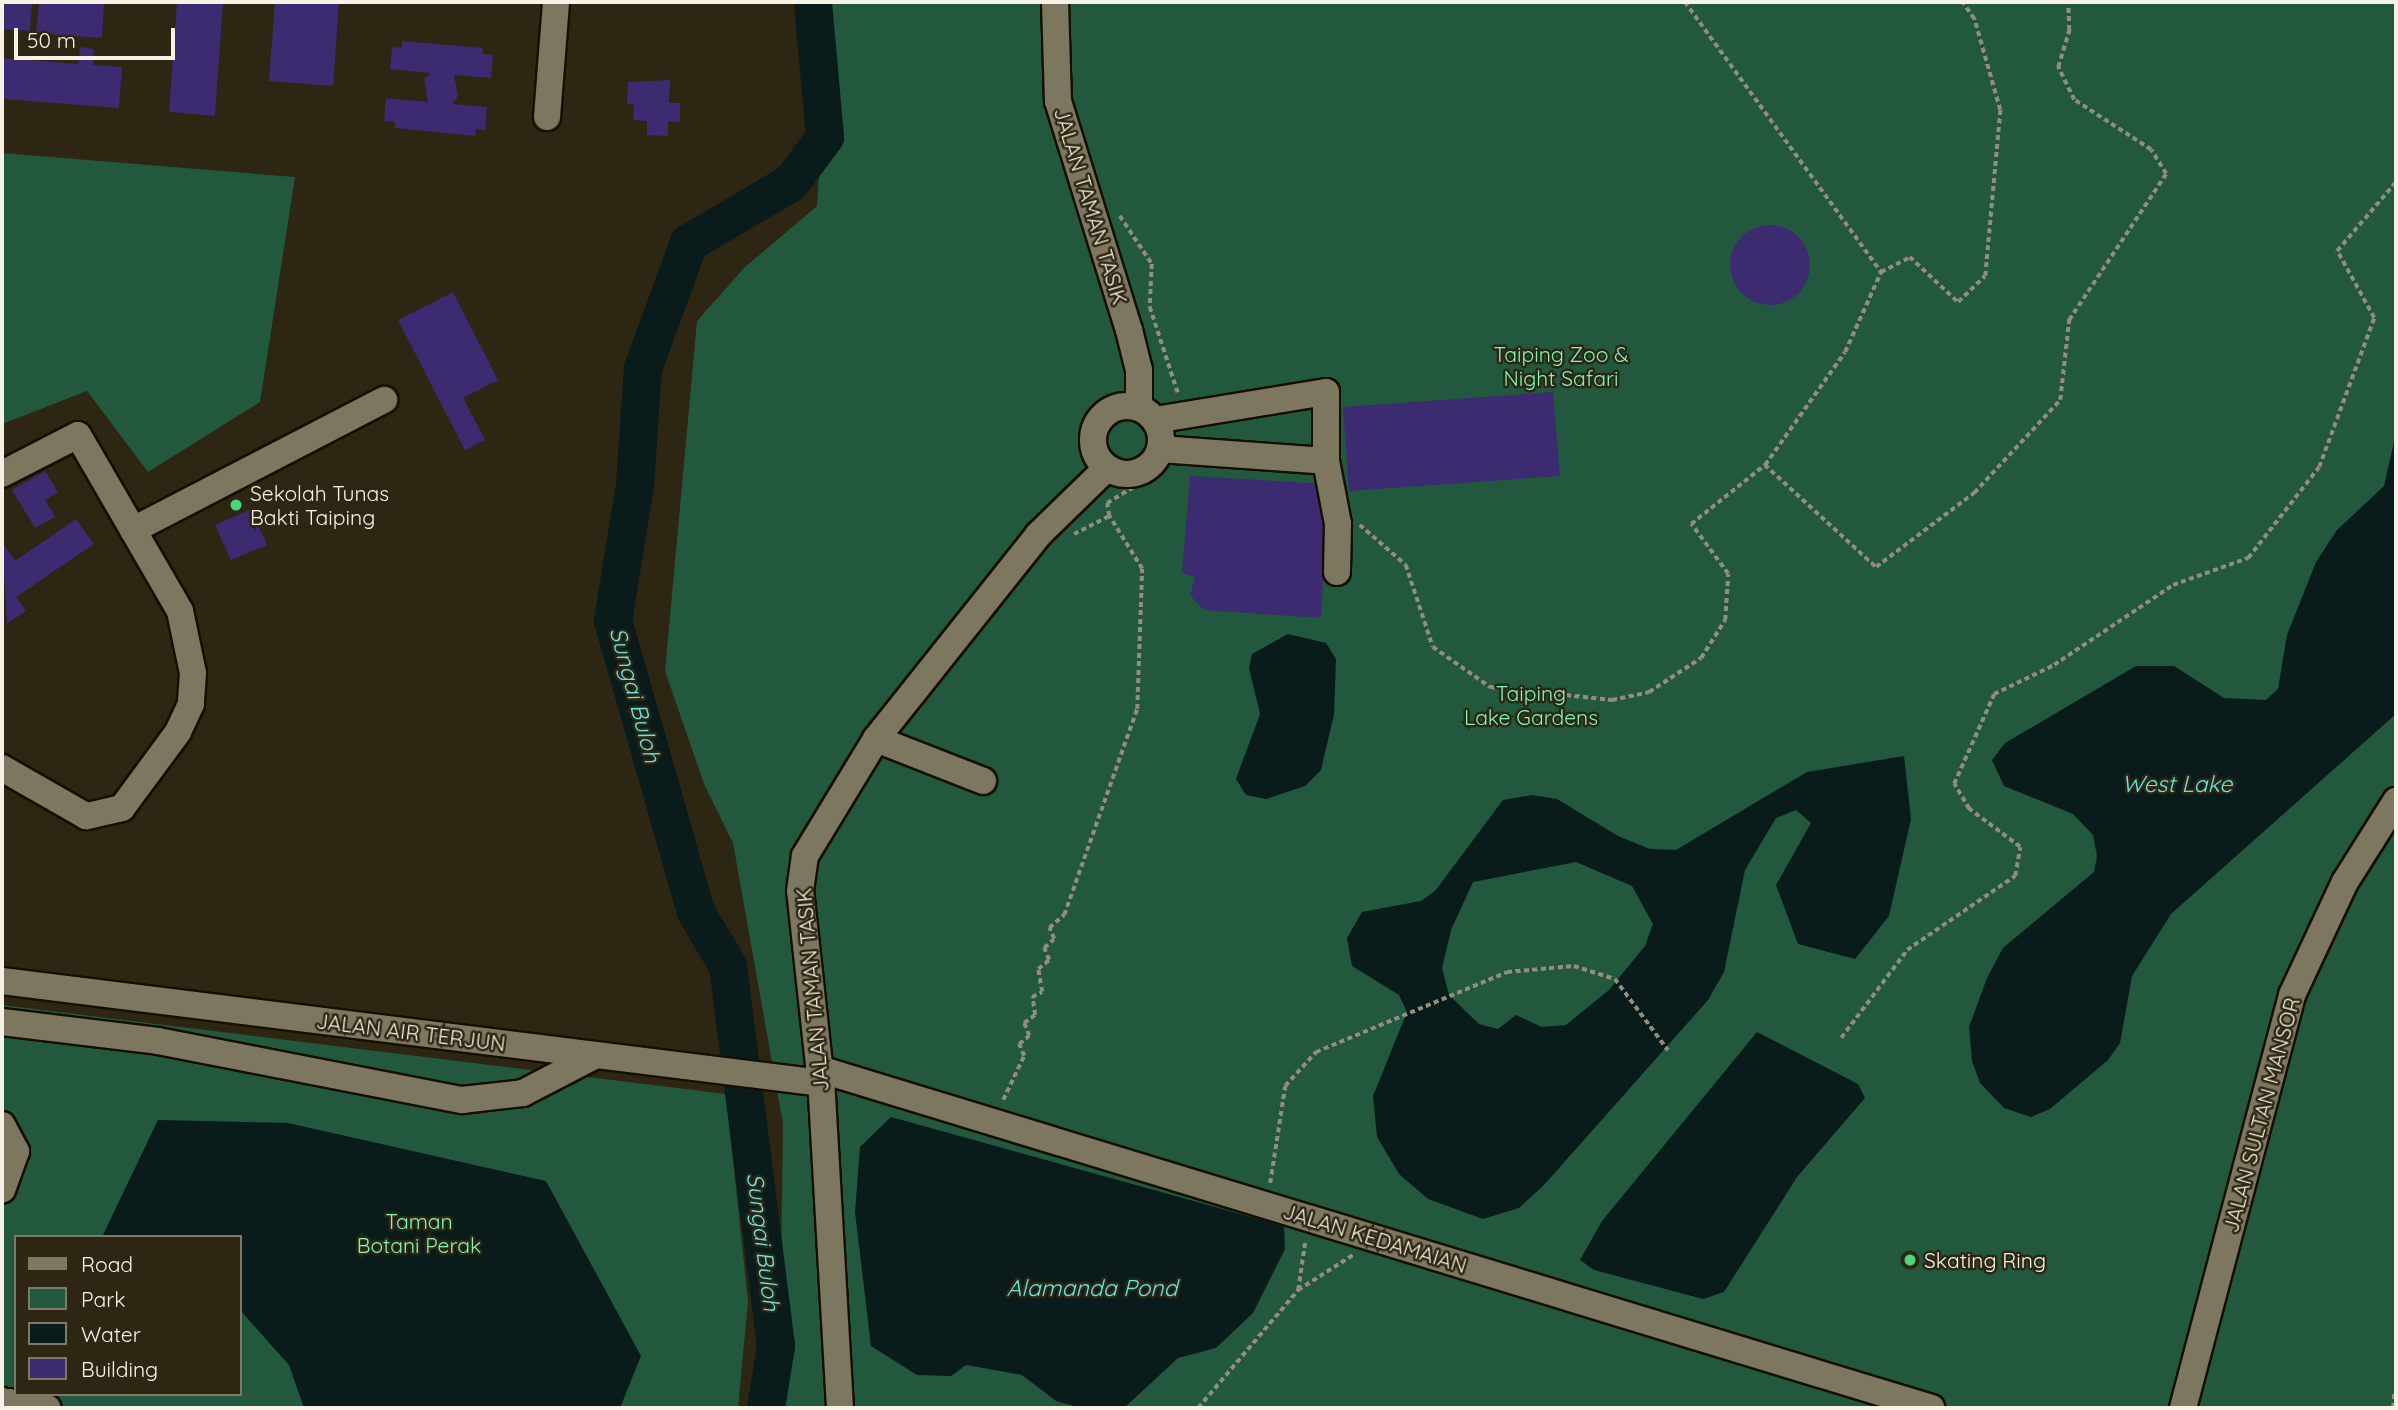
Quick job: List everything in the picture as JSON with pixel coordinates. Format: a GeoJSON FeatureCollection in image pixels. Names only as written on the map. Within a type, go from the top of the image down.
{"type":"FeatureCollection","features":[{"type":"Feature","properties":{"kind":"street"},"geometry":{"type":"LineString","coordinates":[[547,117],[556,2]]}},
{"type":"Feature","properties":{"kind":"street","name":"JALAN TAMAN TASIK"},"geometry":{"type":"LineString","coordinates":[[1055,2],[1058,101],[1129,330],[1147,414],[1160,449]]}},
{"type":"Feature","properties":{"kind":"street"},"geometry":{"type":"LineString","coordinates":[[1326,461],[1160,449],[1139,471],[1107,468],[1094,450],[1094,429],[1107,411],[1147,414],[1326,392],[1326,461],[1338,524],[1337,572]]}},
{"type":"Feature","properties":{"kind":"street"},"geometry":{"type":"LineString","coordinates":[[133,530],[384,400]]}},
{"type":"Feature","properties":{"kind":"street"},"geometry":{"type":"LineString","coordinates":[[2,474],[78,435],[180,611],[191,645],[191,704],[178,732],[138,791],[102,816],[86,816],[2,768]]}},
{"type":"Feature","properties":{"kind":"street","name":"JALAN TAMAN TASIK"},"geometry":{"type":"LineString","coordinates":[[840,1408],[820,1076],[800,891],[805,856],[876,739],[1038,536],[1107,468]]}},
{"type":"Feature","properties":{"kind":"street"},"geometry":{"type":"LineString","coordinates":[[876,739],[983,781]]}},
{"type":"Feature","properties":{"kind":"street","name":"JALAN SULTAN MANSOR"},"geometry":{"type":"LineString","coordinates":[[2183,1408],[2292,995],[2345,883],[2396,801]]}},
{"type":"Feature","properties":{"kind":"street","name":"JALAN AIR TERJUN"},"geometry":{"type":"LineString","coordinates":[[2,981],[784,1078],[820,1076]]}},
{"type":"Feature","properties":{"kind":"street"},"geometry":{"type":"LineString","coordinates":[[2,1022],[158,1041],[462,1100],[523,1093],[596,1055]]}},
{"type":"Feature","properties":{"kind":"street","name":"JALAN KEDAMAIAN"},"geometry":{"type":"LineString","coordinates":[[820,1076],[995,1121],[1931,1408]]}},
{"type":"Feature","properties":{"kind":"street"},"geometry":{"type":"LineString","coordinates":[[2,1125],[16,1151],[2,1190]]}},
{"type":"Feature","properties":{"kind":"street"},"geometry":{"type":"LineString","coordinates":[[2,1401],[47,1408]]}},
{"type":"Feature","properties":{"kind":"path"},"geometry":{"type":"LineString","coordinates":[[1685,2],[1881,272]]}},
{"type":"Feature","properties":{"kind":"path"},"geometry":{"type":"LineString","coordinates":[[1351,525],[1366,525],[1406,565],[1433,647],[1490,687],[1612,700],[1649,692],[1701,658],[1725,620],[1728,574],[1691,524],[1766,465],[1845,352],[1881,272],[1910,257],[1958,302],[1984,276],[2000,110],[1974,19],[1962,2]]}},
{"type":"Feature","properties":{"kind":"path"},"geometry":{"type":"LineString","coordinates":[[1766,465],[1876,567],[1974,493],[2060,400],[2069,320],[2166,174],[2151,150],[2074,100],[2058,67],[2069,30],[2067,2]]}},
{"type":"Feature","properties":{"kind":"path"},"geometry":{"type":"LineString","coordinates":[[1842,1038],[1907,950],[2015,876],[2020,847],[1969,808],[1954,784],[1994,694],[2054,665],[2173,585],[2248,558],[2319,467],[2374,317],[2337,251],[2396,182]]}},
{"type":"Feature","properties":{"kind":"path"},"geometry":{"type":"LineString","coordinates":[[995,1121],[1018,1060],[1024,1056],[1018,1044],[1029,1036],[1024,1023],[1035,1015],[1032,997],[1042,992],[1038,969],[1049,960],[1044,948],[1054,939],[1049,928],[1063,915],[1137,709],[1142,569],[1109,516]]}},
{"type":"Feature","properties":{"kind":"path"},"geometry":{"type":"LineString","coordinates":[[1267,1205],[1284,1086],[1316,1052],[1507,972],[1574,966],[1615,979],[1668,1050]]}},
{"type":"Feature","properties":{"kind":"path"},"geometry":{"type":"LineString","coordinates":[[1298,1290],[1307,1217]]}},
{"type":"Feature","properties":{"kind":"path"},"geometry":{"type":"LineString","coordinates":[[1198,1408],[1298,1290],[1377,1239]]}},
{"type":"Feature","properties":{"kind":"path"},"geometry":{"type":"LineString","coordinates":[[2393,1408],[2394,1392]]}},
{"type":"Feature","properties":{"kind":"green space","name":"Taiping Lake Gardens"},"geometry":{"type":"Polygon","coordinates":[[[829,2],[2396,2],[2396,1408],[779,1408],[783,1124],[733,843],[704,784],[665,671],[697,321],[744,268],[817,206],[829,2]]]}},
{"type":"Feature","properties":{"kind":"green space"},"geometry":{"type":"Polygon","coordinates":[[[2,153],[295,177],[260,402],[148,472],[87,391],[2,424],[2,153]]]}},
{"type":"Feature","properties":{"kind":"green space","name":"Taman Botani Perak"},"geometry":{"type":"Polygon","coordinates":[[[2,1005],[726,1094],[748,1301],[738,1408],[2,1408],[2,1005]]]}},
{"type":"Feature","properties":{"kind":"water","name":"West Lake"},"geometry":{"type":"Polygon","coordinates":[[[2396,433],[2396,714],[2171,914],[2132,976],[2120,1043],[2108,1060],[2050,1109],[2031,1117],[2004,1108],[1980,1083],[1972,1061],[1969,1027],[1987,978],[2003,948],[2094,872],[2097,856],[2093,835],[2073,814],[2004,786],[1992,760],[2005,743],[2136,666],[2174,666],[2224,698],[2266,700],[2278,689],[2287,635],[2316,562],[2337,530],[2384,486],[2396,433]]]}},
{"type":"Feature","properties":{"kind":"water"},"geometry":{"type":"Polygon","coordinates":[[[1288,634],[1326,643],[1336,659],[1334,714],[1321,770],[1305,786],[1266,799],[1246,795],[1236,779],[1260,714],[1249,668],[1252,654],[1288,634]]]}},
{"type":"Feature","properties":{"kind":"water"},"geometry":{"type":"Polygon","coordinates":[[[1904,756],[1911,819],[1889,916],[1855,959],[1798,944],[1776,885],[1811,823],[1796,810],[1776,818],[1745,870],[1724,972],[1708,1000],[1544,1185],[1519,1208],[1483,1219],[1428,1199],[1399,1174],[1377,1137],[1373,1096],[1407,1012],[1399,995],[1352,966],[1347,938],[1362,912],[1421,901],[1435,891],[1503,800],[1532,795],[1557,799],[1618,836],[1650,849],[1676,850],[1807,772],[1904,756]],[[1576,862],[1473,882],[1451,930],[1442,968],[1449,995],[1479,1024],[1498,1029],[1516,1015],[1542,1027],[1566,1025],[1609,990],[1645,946],[1653,924],[1632,886],[1576,862]]]}},
{"type":"Feature","properties":{"kind":"water"},"geometry":{"type":"Polygon","coordinates":[[[1757,1032],[1858,1084],[1865,1098],[1797,1177],[1724,1292],[1703,1299],[1594,1270],[1580,1260],[1602,1221],[1757,1032]]]}},
{"type":"Feature","properties":{"kind":"water","name":"Alamanda Pond"},"geometry":{"type":"Polygon","coordinates":[[[891,1117],[1284,1226],[1285,1249],[1253,1313],[1216,1348],[1178,1358],[1124,1408],[1081,1408],[1056,1401],[1022,1375],[966,1365],[951,1376],[917,1375],[871,1346],[855,1212],[860,1147],[891,1117]]]}},
{"type":"Feature","properties":{"kind":"water"},"geometry":{"type":"Polygon","coordinates":[[[158,1120],[288,1123],[546,1181],[641,1356],[620,1408],[304,1408],[289,1365],[242,1312],[242,1235],[103,1235],[158,1120]]]}},
{"type":"Feature","properties":{"kind":"building"},"geometry":{"type":"Polygon","coordinates":[[[2,2],[32,2],[30,31],[2,29],[2,2]]]}},
{"type":"Feature","properties":{"kind":"building"},"geometry":{"type":"Polygon","coordinates":[[[39,2],[104,2],[102,38],[36,33],[39,2]]]}},
{"type":"Feature","properties":{"kind":"building"},"geometry":{"type":"Polygon","coordinates":[[[177,2],[223,2],[215,116],[169,112],[177,2]]]}},
{"type":"Feature","properties":{"kind":"building"},"geometry":{"type":"Polygon","coordinates":[[[275,2],[339,2],[333,86],[269,81],[275,2]]]}},
{"type":"Feature","properties":{"kind":"building"},"geometry":{"type":"Polygon","coordinates":[[[402,41],[483,48],[482,54],[493,55],[491,78],[454,75],[458,96],[452,104],[487,107],[485,130],[476,129],[475,136],[395,128],[395,122],[384,121],[386,98],[428,102],[424,79],[430,73],[390,69],[392,47],[402,48],[402,41]]]}},
{"type":"Feature","properties":{"kind":"building"},"geometry":{"type":"Polygon","coordinates":[[[80,47],[94,49],[93,65],[122,67],[119,108],[2,99],[2,58],[78,64],[80,47]]]}},
{"type":"Feature","properties":{"kind":"building"},"geometry":{"type":"Polygon","coordinates":[[[670,80],[669,103],[680,103],[680,122],[668,121],[668,136],[647,135],[647,121],[633,120],[634,104],[627,104],[628,82],[670,80]]]}},
{"type":"Feature","properties":{"kind":"building"},"geometry":{"type":"Polygon","coordinates":[[[1770,225],[1785,228],[1798,237],[1807,250],[1810,265],[1807,280],[1798,293],[1785,302],[1770,305],[1755,302],[1742,293],[1733,280],[1730,265],[1733,250],[1742,237],[1755,228],[1770,225]]]}},
{"type":"Feature","properties":{"kind":"building"},"geometry":{"type":"Polygon","coordinates":[[[453,292],[498,380],[463,398],[485,440],[465,450],[398,320],[453,292]]]}},
{"type":"Feature","properties":{"kind":"building"},"geometry":{"type":"Polygon","coordinates":[[[1553,392],[1560,476],[1349,491],[1343,407],[1553,392]]]}},
{"type":"Feature","properties":{"kind":"building"},"geometry":{"type":"Polygon","coordinates":[[[45,471],[58,492],[45,500],[55,517],[35,528],[12,490],[45,471]]]}},
{"type":"Feature","properties":{"kind":"building"},"geometry":{"type":"Polygon","coordinates":[[[1190,476],[1328,484],[1321,618],[1204,610],[1190,595],[1195,577],[1182,573],[1190,476]]]}},
{"type":"Feature","properties":{"kind":"building"},"geometry":{"type":"Polygon","coordinates":[[[251,509],[267,545],[231,560],[215,525],[251,509]]]}},
{"type":"Feature","properties":{"kind":"building"},"geometry":{"type":"Polygon","coordinates":[[[76,519],[94,544],[16,597],[26,611],[7,624],[2,542],[15,561],[76,519]]]}},
{"type":"Feature","properties":{"kind":"waterway","name":"Sungai Buloh"},"geometry":{"type":"LineString","coordinates":[[766,1408],[776,1346],[728,966],[696,912],[613,621],[635,485],[643,368],[689,243],[791,183],[825,137],[813,2]]}},
{"type":"Feature","properties":{"kind":"place","name":"Sekolah Tunas Bakti Taiping"},"geometry":{"type":"Point","coordinates":[236,505]}},
{"type":"Feature","properties":{"kind":"place","name":"Skating Ring"},"geometry":{"type":"Point","coordinates":[1910,1260]}},
{"type":"Feature","properties":{"kind":"park label","name":"Taiping Zoo & Night Safari"},"geometry":{"type":"Point","coordinates":[1561,366]}}]}
